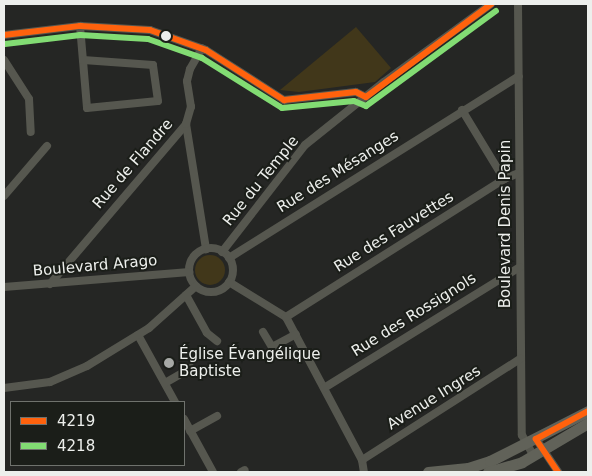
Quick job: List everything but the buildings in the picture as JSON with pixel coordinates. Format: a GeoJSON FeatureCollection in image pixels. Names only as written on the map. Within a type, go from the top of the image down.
{"type":"FeatureCollection","features":[{"type":"Feature","properties":{"kind":"main road"},"geometry":{"type":"LineString","coordinates":[[428,472],[478,465],[531,441],[588,411]]}},
{"type":"Feature","properties":{"kind":"main road"},"geometry":{"type":"LineString","coordinates":[[488,472],[538,452],[588,423]]}},
{"type":"Feature","properties":{"kind":"street","name":"Rue du Temple"},"geometry":{"type":"LineString","coordinates":[[222,252],[305,145],[491,4]]}},
{"type":"Feature","properties":{"kind":"street","name":"Boulevard Denis Papin"},"geometry":{"type":"LineString","coordinates":[[518,4],[522,436],[531,441],[538,452],[558,472]]}},
{"type":"Feature","properties":{"kind":"street"},"geometry":{"type":"LineString","coordinates":[[4,35],[80,26],[150,30],[202,48],[284,100],[356,92],[366,97]]}},
{"type":"Feature","properties":{"kind":"street"},"geometry":{"type":"LineString","coordinates":[[80,26],[87,108],[158,101],[153,65],[83,60]]}},
{"type":"Feature","properties":{"kind":"street","name":"Rue de Flandre"},"geometry":{"type":"LineString","coordinates":[[50,284],[186,124],[191,108],[187,81],[190,69],[202,48]]}},
{"type":"Feature","properties":{"kind":"street"},"geometry":{"type":"LineString","coordinates":[[4,60],[29,99],[32,132]]}},
{"type":"Feature","properties":{"kind":"street","name":"Rue des Mésanges"},"geometry":{"type":"LineString","coordinates":[[229,258],[462,110],[520,76]]}},
{"type":"Feature","properties":{"kind":"street"},"geometry":{"type":"LineString","coordinates":[[462,110],[504,179]]}},
{"type":"Feature","properties":{"kind":"street"},"geometry":{"type":"LineString","coordinates":[[186,124],[206,249]]}},
{"type":"Feature","properties":{"kind":"street"},"geometry":{"type":"LineString","coordinates":[[4,196],[46,146]]}},
{"type":"Feature","properties":{"kind":"street","name":"Rue des Fauvettes"},"geometry":{"type":"LineString","coordinates":[[286,317],[504,179],[520,172]]}},
{"type":"Feature","properties":{"kind":"street"},"geometry":{"type":"LineString","coordinates":[[206,249],[222,252],[229,258],[232,268],[229,282],[213,291],[196,286],[189,272],[193,257],[206,249]]}},
{"type":"Feature","properties":{"kind":"street","name":"Rue des Rossignols"},"geometry":{"type":"LineString","coordinates":[[324,388],[520,267]]}},
{"type":"Feature","properties":{"kind":"street","name":"Boulevard Arago"},"geometry":{"type":"LineString","coordinates":[[4,287],[189,272]]}},
{"type":"Feature","properties":{"kind":"street"},"geometry":{"type":"LineString","coordinates":[[229,282],[286,317],[362,460],[364,472]]}},
{"type":"Feature","properties":{"kind":"street"},"geometry":{"type":"LineString","coordinates":[[4,388],[50,382],[73,374],[138,335],[196,286]]}},
{"type":"Feature","properties":{"kind":"street"},"geometry":{"type":"LineString","coordinates":[[186,295],[207,333],[217,340]]}},
{"type":"Feature","properties":{"kind":"street"},"geometry":{"type":"LineString","coordinates":[[263,332],[272,346],[296,334]]}},
{"type":"Feature","properties":{"kind":"street"},"geometry":{"type":"LineString","coordinates":[[138,335],[174,401]]}},
{"type":"Feature","properties":{"kind":"street","name":"Avenue Ingres"},"geometry":{"type":"LineString","coordinates":[[362,460],[520,359]]}},
{"type":"Feature","properties":{"kind":"street"},"geometry":{"type":"LineString","coordinates":[[165,383],[191,368]]}},
{"type":"Feature","properties":{"kind":"street"},"geometry":{"type":"LineString","coordinates":[[190,431],[217,416]]}},
{"type":"Feature","properties":{"kind":"street"},"geometry":{"type":"LineString","coordinates":[[185,420],[213,472]]}},
{"type":"Feature","properties":{"kind":"shaded area"},"geometry":{"type":"Polygon","coordinates":[[[356,27],[391,68],[375,82],[299,92],[280,90],[356,27]]]}},
{"type":"Feature","properties":{"kind":"shaded area"},"geometry":{"type":"Polygon","coordinates":[[[210,255],[221,259],[225,270],[221,281],[210,285],[199,281],[195,270],[199,259],[210,255]]]}},
{"type":"Feature","properties":{"kind":"transit line","name":"4219"},"geometry":{"type":"LineString","coordinates":[[4,35],[80,26],[150,30],[206,50],[284,100],[356,92],[366,97],[491,4]]}},
{"type":"Feature","properties":{"kind":"transit line","name":"4218"},"geometry":{"type":"LineString","coordinates":[[5,44],[80,35],[148,39],[202,58],[282,108],[354,101],[366,106],[496,11]]}},
{"type":"Feature","properties":{"kind":"transit line","name":"4219"},"geometry":{"type":"LineString","coordinates":[[558,472],[536,439],[588,411]]}},
{"type":"Feature","properties":{"kind":"place","name":"Église Évangélique Baptiste"},"geometry":{"type":"Point","coordinates":[169,363]}}]}
